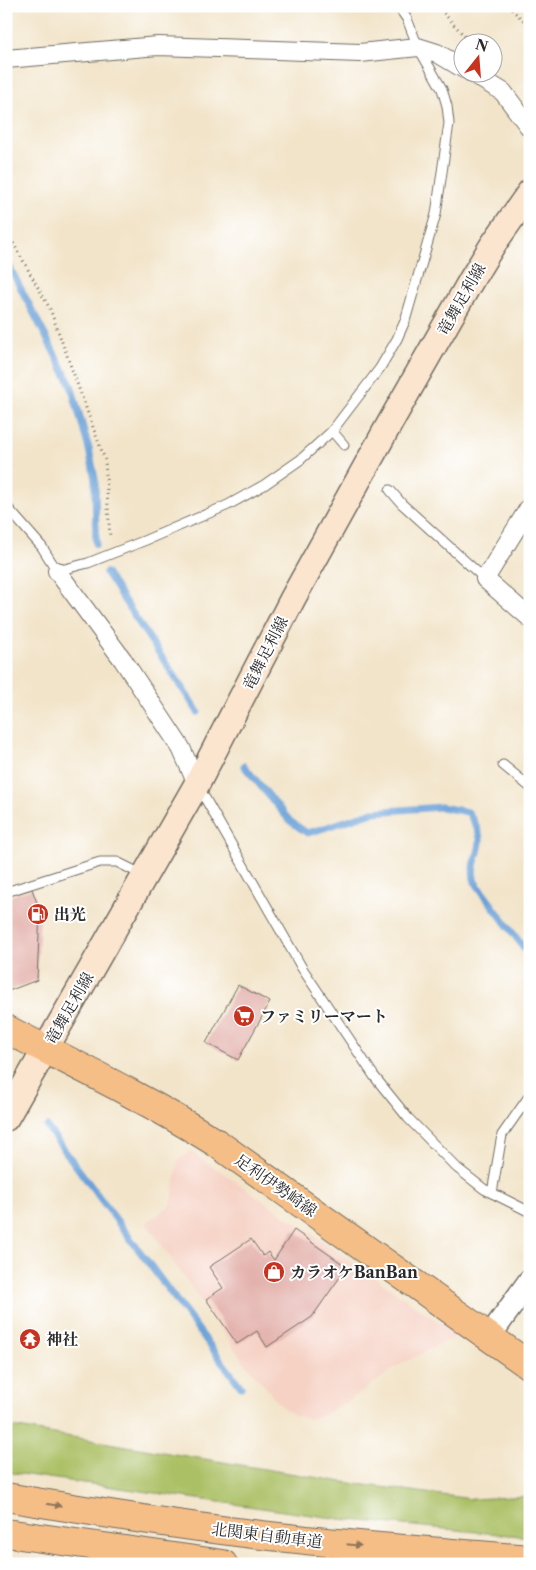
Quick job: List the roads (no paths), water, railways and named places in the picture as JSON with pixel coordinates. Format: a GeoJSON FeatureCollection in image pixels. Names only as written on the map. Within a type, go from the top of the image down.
{"type":"FeatureCollection","features":[{"type":"Feature","properties":{"kind":"main road","name":"竜舞足利線"},"geometry":{"type":"LineString","coordinates":[[6,1118],[197,784],[293,598],[395,414],[492,246],[530,192]]}},
{"type":"Feature","properties":{"kind":"main road","name":"足利伊勢崎線"},"geometry":{"type":"LineString","coordinates":[[6,1029],[180,1120],[215,1142],[530,1366]]}},
{"type":"Feature","properties":{"kind":"main road","name":"北関東自動車道"},"geometry":{"type":"LineString","coordinates":[[6,1497],[133,1518],[286,1538],[530,1559]]}},
{"type":"Feature","properties":{"kind":"main road","name":"北関東自動車道"},"geometry":{"type":"LineString","coordinates":[[6,1533],[223,1564]]}},
{"type":"Feature","properties":{"kind":"street"},"geometry":{"type":"LineString","coordinates":[[6,59],[158,46],[360,53],[418,48],[437,53],[454,64]]}},
{"type":"Feature","properties":{"kind":"street"},"geometry":{"type":"LineString","coordinates":[[486,82],[503,92],[530,128]]}},
{"type":"Feature","properties":{"kind":"street"},"geometry":{"type":"LineString","coordinates":[[530,506],[485,579],[530,618]]}},
{"type":"Feature","properties":{"kind":"street"},"geometry":{"type":"LineString","coordinates":[[57,571],[123,660],[181,748],[197,784]]}},
{"type":"Feature","properties":{"kind":"street"},"geometry":{"type":"LineString","coordinates":[[489,1337],[530,1280]]}},
{"type":"Feature","properties":{"kind":"lane"},"geometry":{"type":"LineString","coordinates":[[6,506],[42,547],[57,571],[88,563],[235,501],[264,485],[300,460],[332,431],[380,368],[397,339],[411,302],[436,214],[447,145],[447,106],[436,77],[418,48],[408,19],[398,6]]}},
{"type":"Feature","properties":{"kind":"lane"},"geometry":{"type":"LineString","coordinates":[[332,431],[344,445]]}},
{"type":"Feature","properties":{"kind":"lane"},"geometry":{"type":"LineString","coordinates":[[390,490],[402,504],[485,579]]}},
{"type":"Feature","properties":{"kind":"lane"},"geometry":{"type":"LineString","coordinates":[[502,766],[530,787]]}},
{"type":"Feature","properties":{"kind":"lane"},"geometry":{"type":"LineString","coordinates":[[197,784],[302,968],[374,1076],[408,1118],[470,1180],[530,1212]]}},
{"type":"Feature","properties":{"kind":"lane"},"geometry":{"type":"LineString","coordinates":[[6,892],[100,862],[117,862],[144,876]]}},
{"type":"Feature","properties":{"kind":"lane"},"geometry":{"type":"LineString","coordinates":[[492,1193],[502,1135],[530,1095]]}},
{"type":"Feature","properties":{"kind":"waterway"},"geometry":{"type":"LineString","coordinates":[[6,260],[71,385],[89,449],[95,479],[96,544]]}},
{"type":"Feature","properties":{"kind":"waterway"},"geometry":{"type":"LineString","coordinates":[[106,573],[198,712]]}},
{"type":"Feature","properties":{"kind":"waterway"},"geometry":{"type":"LineString","coordinates":[[244,766],[290,821],[307,833],[373,812],[441,807],[468,812],[480,838],[473,870],[475,882],[530,956]]}},
{"type":"Feature","properties":{"kind":"waterway"},"geometry":{"type":"LineString","coordinates":[[47,1127],[241,1387]]}},
{"type":"Feature","properties":{"kind":"place","name":"出光"},"geometry":{"type":"Point","coordinates":[38,914]}},
{"type":"Feature","properties":{"kind":"place","name":"ファミリーマート"},"geometry":{"type":"Point","coordinates":[244,1016]}},
{"type":"Feature","properties":{"kind":"place","name":"カラオケBanBan"},"geometry":{"type":"Point","coordinates":[274,1272]}},
{"type":"Feature","properties":{"kind":"place","name":"神社"},"geometry":{"type":"Point","coordinates":[30,1339]}}]}
